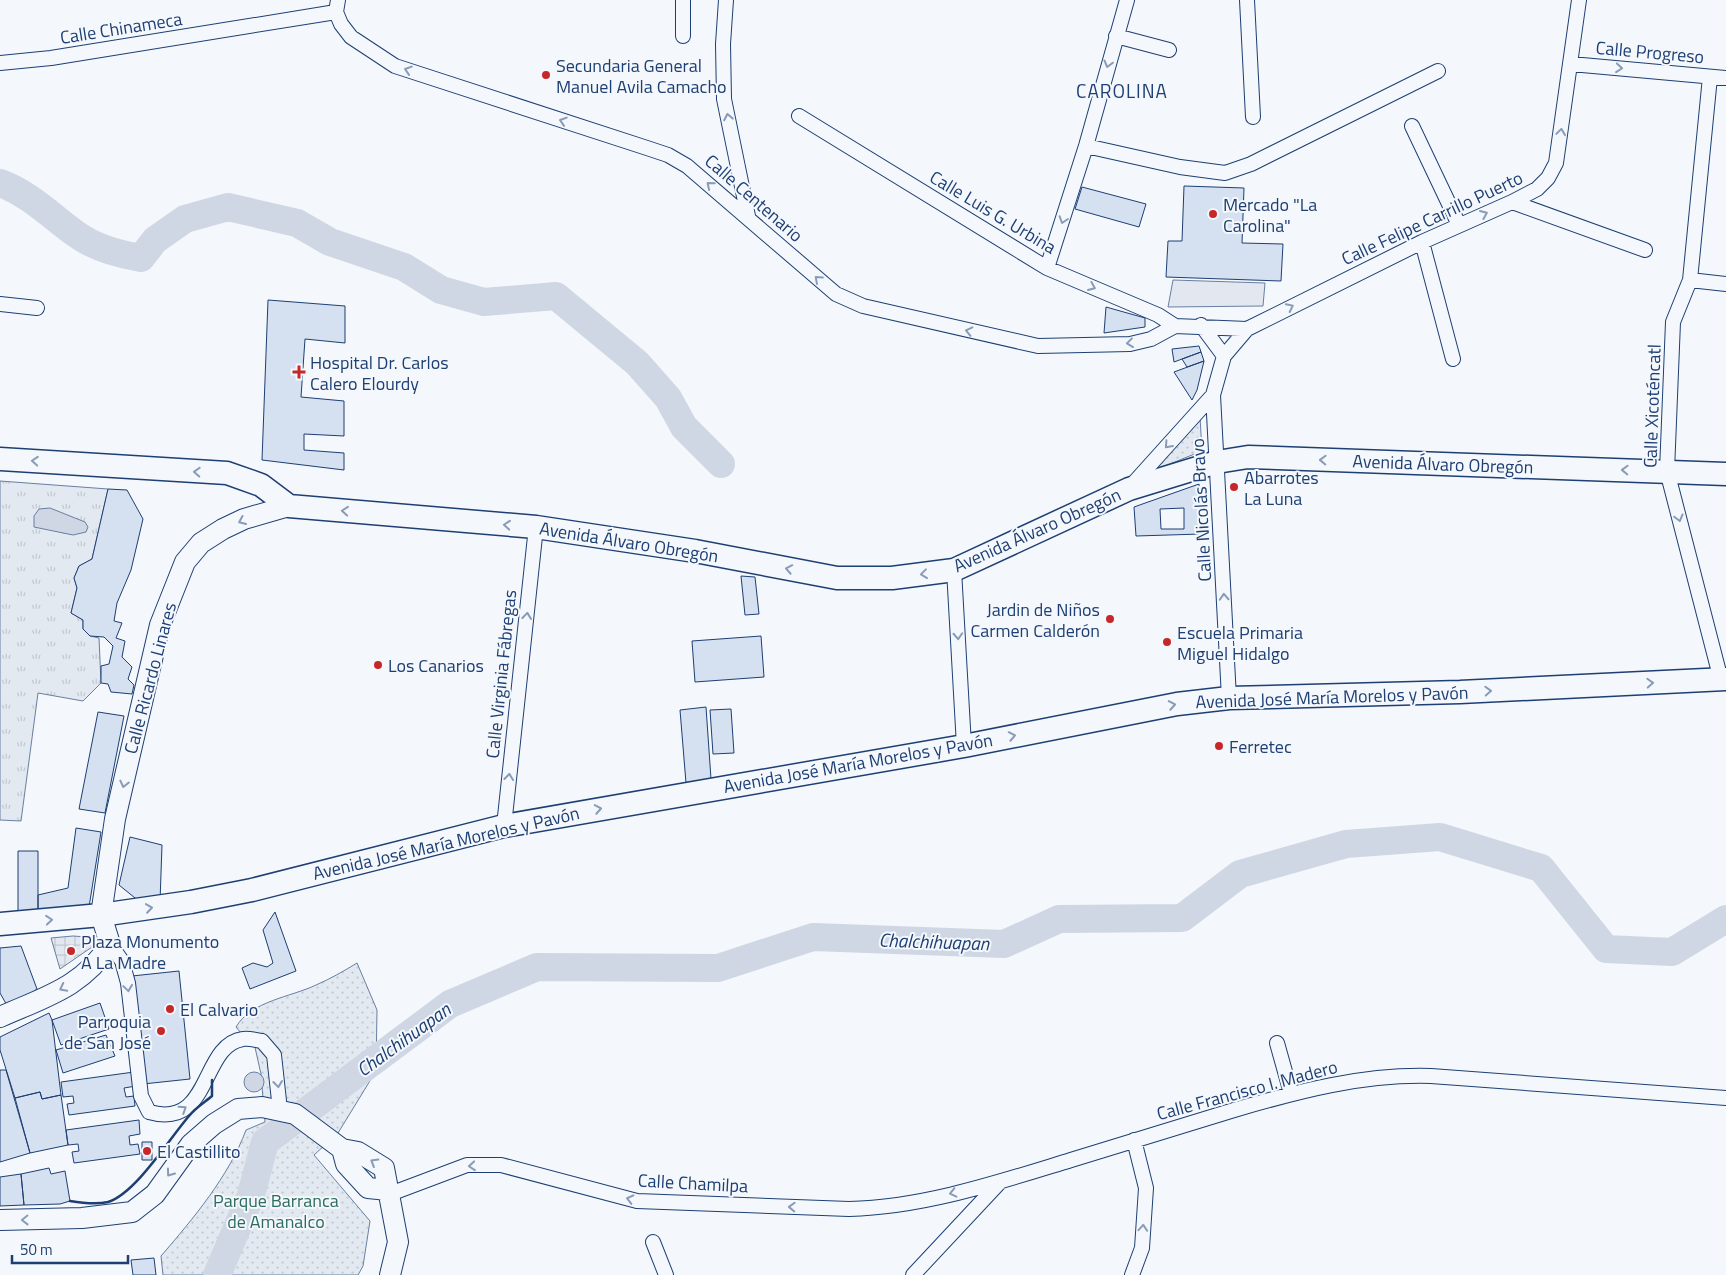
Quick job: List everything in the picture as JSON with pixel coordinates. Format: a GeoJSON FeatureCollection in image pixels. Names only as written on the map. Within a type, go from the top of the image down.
{"type":"FeatureCollection","features":[{"type":"Feature","properties":{"kind":"main road","name":"Avenida Álvaro Obregón"},"geometry":{"type":"LineString","coordinates":[[289,506],[536,527],[695,551],[837,578],[892,578],[954,570],[1129,488],[1217,462],[1248,457],[1726,474]]}},
{"type":"Feature","properties":{"kind":"main road"},"geometry":{"type":"LineString","coordinates":[[0,459],[227,474],[261,485],[289,506]]}},
{"type":"Feature","properties":{"kind":"main road","name":"Avenida José María Morelos y Pavón"},"geometry":{"type":"LineString","coordinates":[[0,924],[101,916],[191,902],[252,890],[504,826],[964,746],[1177,704],[1229,698],[1460,692],[1724,679]]}},
{"type":"Feature","properties":{"kind":"street"},"geometry":{"type":"LineString","coordinates":[[683,0],[683,36]]}},
{"type":"Feature","properties":{"kind":"street"},"geometry":{"type":"LineString","coordinates":[[726,0],[723,44],[724,99],[748,216]]}},
{"type":"Feature","properties":{"kind":"street"},"geometry":{"type":"LineString","coordinates":[[1047,268],[1086,146],[1127,0]]}},
{"type":"Feature","properties":{"kind":"street"},"geometry":{"type":"LineString","coordinates":[[1247,0],[1253,118]]}},
{"type":"Feature","properties":{"kind":"street","name":"Calle Felipe Carrillo Puerto"},"geometry":{"type":"LineString","coordinates":[[1246,329],[1422,242],[1537,189],[1548,178],[1556,163],[1579,0]]}},
{"type":"Feature","properties":{"kind":"street","name":"Calle Centenario"},"geometry":{"type":"LineString","coordinates":[[337,6],[341,24],[351,37],[395,66],[668,155],[687,166],[748,216],[836,294],[863,306],[1038,346],[1130,344],[1151,339],[1175,326]]}},
{"type":"Feature","properties":{"kind":"street","name":"Calle Chinameca"},"geometry":{"type":"LineString","coordinates":[[0,63],[51,58],[337,6]]}},
{"type":"Feature","properties":{"kind":"street"},"geometry":{"type":"LineString","coordinates":[[1116,36],[1170,50]]}},
{"type":"Feature","properties":{"kind":"street","name":"Calle Progreso"},"geometry":{"type":"LineString","coordinates":[[1571,64],[1726,78]]}},
{"type":"Feature","properties":{"kind":"street"},"geometry":{"type":"LineString","coordinates":[[1086,146],[1180,167],[1225,172],[1251,164],[1438,71]]}},
{"type":"Feature","properties":{"kind":"street","name":"Calle Xicoténcatl"},"geometry":{"type":"LineString","coordinates":[[1710,77],[1690,280],[1673,322],[1667,471],[1724,679]]}},
{"type":"Feature","properties":{"kind":"street","name":"Calle Luis G. Urbina"},"geometry":{"type":"LineString","coordinates":[[799,116],[1047,268],[1158,315],[1175,326]]}},
{"type":"Feature","properties":{"kind":"street"},"geometry":{"type":"LineString","coordinates":[[1412,126],[1459,225]]}},
{"type":"Feature","properties":{"kind":"street"},"geometry":{"type":"LineString","coordinates":[[1512,202],[1645,250]]}},
{"type":"Feature","properties":{"kind":"street"},"geometry":{"type":"LineString","coordinates":[[1422,242],[1453,359]]}},
{"type":"Feature","properties":{"kind":"street"},"geometry":{"type":"LineString","coordinates":[[1690,280],[1726,284]]}},
{"type":"Feature","properties":{"kind":"street"},"geometry":{"type":"LineString","coordinates":[[0,304],[37,308]]}},
{"type":"Feature","properties":{"kind":"street"},"geometry":{"type":"LineString","coordinates":[[1175,326],[1202,325],[1246,329]]}},
{"type":"Feature","properties":{"kind":"street"},"geometry":{"type":"LineString","coordinates":[[1202,325],[1224,356]]}},
{"type":"Feature","properties":{"kind":"street","name":"Calle Nicolás Bravo"},"geometry":{"type":"LineString","coordinates":[[1229,698],[1213,395],[1224,356],[1246,329]]}},
{"type":"Feature","properties":{"kind":"street"},"geometry":{"type":"LineString","coordinates":[[1129,488],[1213,395]]}},
{"type":"Feature","properties":{"kind":"street","name":"Calle Ricardo Linares"},"geometry":{"type":"LineString","coordinates":[[101,916],[115,819],[160,626],[185,562],[201,543],[224,529],[252,516],[289,506]]}},
{"type":"Feature","properties":{"kind":"street","name":"Calle Virginia Fábregas"},"geometry":{"type":"LineString","coordinates":[[504,826],[536,527]]}},
{"type":"Feature","properties":{"kind":"street"},"geometry":{"type":"LineString","coordinates":[[954,570],[964,746]]}},
{"type":"Feature","properties":{"kind":"street"},"geometry":{"type":"LineString","coordinates":[[101,916],[110,944],[122,961],[128,983],[141,1096],[149,1112],[162,1116],[178,1114],[191,1104],[216,1061],[229,1045],[242,1038],[262,1041],[274,1055],[288,1112]]}},
{"type":"Feature","properties":{"kind":"street"},"geometry":{"type":"LineString","coordinates":[[0,1017],[85,976],[100,961],[110,944]]}},
{"type":"Feature","properties":{"kind":"street"},"geometry":{"type":"LineString","coordinates":[[1277,1043],[1291,1093]]}},
{"type":"Feature","properties":{"kind":"street","name":"Calle Francisco I. Madero"},"geometry":{"type":"LineString","coordinates":[[913,1275],[1000,1182],[1291,1093],[1359,1079],[1398,1075],[1726,1098]]}},
{"type":"Feature","properties":{"kind":"street"},"geometry":{"type":"LineString","coordinates":[[0,1220],[82,1218],[132,1212],[154,1194],[191,1144],[214,1124],[238,1109],[262,1107],[288,1112],[341,1148],[358,1152],[384,1168],[398,1242],[390,1275]]}},
{"type":"Feature","properties":{"kind":"street"},"geometry":{"type":"LineString","coordinates":[[1132,1275],[1142,1248],[1146,1188],[1134,1140]]}},
{"type":"Feature","properties":{"kind":"street","name":"Calle Chamilpa"},"geometry":{"type":"LineString","coordinates":[[389,1192],[467,1165],[501,1165],[637,1201],[849,1209],[905,1204],[1000,1182]]}},
{"type":"Feature","properties":{"kind":"street"},"geometry":{"type":"LineString","coordinates":[[653,1242],[666,1275]]}},
{"type":"Feature","properties":{"kind":"green space"},"geometry":{"type":"Polygon","coordinates":[[[1200,417],[1202,451],[1155,470],[1200,417]]]}},
{"type":"Feature","properties":{"kind":"green space"},"geometry":{"type":"Polygon","coordinates":[[[0,481],[108,489],[92,559],[79,566],[74,578],[77,588],[71,613],[83,620],[83,629],[90,636],[99,638],[101,683],[83,701],[38,693],[21,821],[0,820],[0,481]]]}},
{"type":"Feature","properties":{"kind":"green space","name":"Parque Barranca de Amanalco"},"geometry":{"type":"Polygon","coordinates":[[[357,963],[377,1010],[376,1071],[338,1133],[314,1155],[370,1221],[363,1266],[358,1275],[163,1275],[161,1256],[220,1180],[239,1147],[246,1130],[265,1122],[261,1074],[254,1043],[246,1039],[236,1027],[243,1018],[261,1005],[316,985],[357,963]]]}},
{"type":"Feature","properties":{"kind":"shaded area"},"geometry":{"type":"Polygon","coordinates":[[[1173,280],[1265,283],[1263,306],[1168,307],[1173,280]]]}},
{"type":"Feature","properties":{"kind":"shaded area"},"geometry":{"type":"Polygon","coordinates":[[[50,508],[85,522],[88,527],[86,532],[73,535],[34,527],[34,516],[39,509],[50,508]]]}},
{"type":"Feature","properties":{"kind":"shaded area","name":"Plaza Monumento A La Madre"},"geometry":{"type":"Polygon","coordinates":[[[87,937],[91,940],[92,947],[60,969],[51,938],[87,937]]]}},
{"type":"Feature","properties":{"kind":"shaded area"},"geometry":{"type":"Polygon","coordinates":[[[250,1072],[258,1072],[264,1078],[264,1086],[258,1092],[250,1092],[244,1086],[244,1078],[250,1072]]]}},
{"type":"Feature","properties":{"kind":"building","name":"Mercado \"La Carolina\""},"geometry":{"type":"Polygon","coordinates":[[[1184,186],[1244,188],[1242,243],[1283,244],[1281,281],[1166,277],[1168,241],[1182,241],[1184,186]]]}},
{"type":"Feature","properties":{"kind":"building"},"geometry":{"type":"Polygon","coordinates":[[[1082,187],[1146,204],[1139,227],[1075,209],[1082,187]]]}},
{"type":"Feature","properties":{"kind":"building"},"geometry":{"type":"Polygon","coordinates":[[[268,300],[345,306],[345,343],[305,339],[301,397],[344,401],[344,436],[304,434],[304,450],[344,453],[344,470],[262,460],[268,300]]]}},
{"type":"Feature","properties":{"kind":"building"},"geometry":{"type":"Polygon","coordinates":[[[1106,307],[1145,318],[1145,327],[1104,333],[1106,307]]]}},
{"type":"Feature","properties":{"kind":"building"},"geometry":{"type":"Polygon","coordinates":[[[1199,346],[1201,352],[1174,362],[1172,349],[1199,346]]]}},
{"type":"Feature","properties":{"kind":"building"},"geometry":{"type":"Polygon","coordinates":[[[1201,352],[1204,361],[1187,367],[1182,359],[1201,352]]]}},
{"type":"Feature","properties":{"kind":"building"},"geometry":{"type":"Polygon","coordinates":[[[1204,361],[1197,390],[1192,400],[1174,372],[1204,361]]]}},
{"type":"Feature","properties":{"kind":"building"},"geometry":{"type":"Polygon","coordinates":[[[1199,484],[1201,534],[1136,536],[1134,507],[1199,484]],[[1184,508],[1160,509],[1161,529],[1184,529],[1184,508]]]}},
{"type":"Feature","properties":{"kind":"building"},"geometry":{"type":"Polygon","coordinates":[[[108,489],[127,490],[143,519],[131,570],[117,603],[114,621],[122,623],[116,638],[125,641],[122,657],[132,667],[128,679],[134,685],[132,694],[111,692],[108,684],[101,683],[101,666],[109,664],[113,646],[104,637],[90,636],[83,629],[83,620],[71,613],[77,588],[74,578],[79,566],[92,559],[108,489]]]}},
{"type":"Feature","properties":{"kind":"building"},"geometry":{"type":"Polygon","coordinates":[[[741,576],[755,577],[759,614],[745,615],[741,576]]]}},
{"type":"Feature","properties":{"kind":"building"},"geometry":{"type":"Polygon","coordinates":[[[761,636],[764,677],[695,682],[692,641],[761,636]]]}},
{"type":"Feature","properties":{"kind":"building"},"geometry":{"type":"Polygon","coordinates":[[[706,707],[711,779],[686,783],[680,710],[706,707]]]}},
{"type":"Feature","properties":{"kind":"building"},"geometry":{"type":"Polygon","coordinates":[[[731,709],[734,753],[713,754],[710,710],[731,709]]]}},
{"type":"Feature","properties":{"kind":"building"},"geometry":{"type":"Polygon","coordinates":[[[98,712],[124,716],[105,813],[79,809],[98,712]]]}},
{"type":"Feature","properties":{"kind":"building"},"geometry":{"type":"Polygon","coordinates":[[[76,828],[101,832],[89,907],[38,913],[38,895],[68,888],[76,828]]]}},
{"type":"Feature","properties":{"kind":"building"},"geometry":{"type":"Polygon","coordinates":[[[130,837],[162,845],[160,902],[140,902],[119,885],[130,837]]]}},
{"type":"Feature","properties":{"kind":"building"},"geometry":{"type":"Polygon","coordinates":[[[18,851],[38,851],[38,916],[18,916],[18,851]]]}},
{"type":"Feature","properties":{"kind":"building"},"geometry":{"type":"Polygon","coordinates":[[[275,912],[296,971],[250,989],[242,968],[253,963],[267,967],[273,963],[263,930],[275,912]]]}},
{"type":"Feature","properties":{"kind":"building"},"geometry":{"type":"Polygon","coordinates":[[[21,946],[37,989],[9,1009],[0,993],[0,948],[21,946]]]}},
{"type":"Feature","properties":{"kind":"building","name":"Parroquia de San José"},"geometry":{"type":"Polygon","coordinates":[[[179,971],[190,1079],[143,1084],[132,976],[179,971]]]}},
{"type":"Feature","properties":{"kind":"building"},"geometry":{"type":"Polygon","coordinates":[[[100,1003],[109,1029],[61,1045],[52,1020],[100,1003]]]}},
{"type":"Feature","properties":{"kind":"building"},"geometry":{"type":"Polygon","coordinates":[[[49,1013],[52,1020],[61,1095],[42,1099],[40,1092],[15,1098],[0,1050],[0,1037],[49,1013]]]}},
{"type":"Feature","properties":{"kind":"building"},"geometry":{"type":"Polygon","coordinates":[[[106,1035],[115,1056],[63,1073],[56,1050],[106,1035]]]}},
{"type":"Feature","properties":{"kind":"building"},"geometry":{"type":"Polygon","coordinates":[[[0,1070],[6,1070],[30,1153],[0,1162],[0,1070]]]}},
{"type":"Feature","properties":{"kind":"building"},"geometry":{"type":"Polygon","coordinates":[[[134,1072],[136,1086],[124,1088],[126,1097],[134,1096],[135,1106],[69,1115],[67,1104],[74,1103],[73,1096],[63,1097],[61,1082],[134,1072]]]}},
{"type":"Feature","properties":{"kind":"building"},"geometry":{"type":"Polygon","coordinates":[[[40,1092],[42,1099],[61,1095],[68,1145],[30,1153],[15,1098],[40,1092]]]}},
{"type":"Feature","properties":{"kind":"building"},"geometry":{"type":"Polygon","coordinates":[[[139,1120],[140,1134],[129,1136],[130,1145],[138,1144],[140,1154],[74,1163],[72,1152],[79,1151],[78,1144],[68,1145],[66,1130],[139,1120]]]}},
{"type":"Feature","properties":{"kind":"building","name":"El Castillito"},"geometry":{"type":"Polygon","coordinates":[[[142,1142],[152,1142],[152,1160],[142,1160],[142,1142]]]}},
{"type":"Feature","properties":{"kind":"building"},"geometry":{"type":"Polygon","coordinates":[[[49,1168],[51,1174],[65,1171],[70,1201],[60,1204],[24,1205],[21,1174],[49,1168]]]}},
{"type":"Feature","properties":{"kind":"building"},"geometry":{"type":"Polygon","coordinates":[[[21,1174],[24,1205],[0,1206],[0,1177],[21,1174]]]}},
{"type":"Feature","properties":{"kind":"building"},"geometry":{"type":"Polygon","coordinates":[[[154,1258],[156,1275],[133,1275],[131,1260],[154,1258]]]}},
{"type":"Feature","properties":{"kind":"waterway"},"geometry":{"type":"LineString","coordinates":[[0,183],[31,199],[83,239],[107,250],[141,258],[155,240],[185,219],[228,207],[297,223],[330,242],[404,267],[441,290],[484,302],[556,296],[637,363],[668,398],[684,427],[721,464]]}},
{"type":"Feature","properties":{"kind":"waterway","name":"Chalchihuapan"},"geometry":{"type":"LineString","coordinates":[[217,1275],[251,1195],[265,1142],[450,1004],[537,967],[718,968],[813,937],[1004,944],[1059,919],[1182,918],[1240,874],[1346,844],[1440,837],[1541,868],[1606,949],[1672,952],[1726,919]]}},
{"type":"Feature","properties":{"kind":"wall"},"geometry":{"type":"LineString","coordinates":[[70,1201],[93,1204],[108,1202],[119,1197],[130,1188],[152,1164],[191,1113],[212,1096],[212,1080]]}},
{"type":"Feature","properties":{"kind":"place","name":"Secundaria General Manuel Avila Camacho"},"geometry":{"type":"Point","coordinates":[546,75]}},
{"type":"Feature","properties":{"kind":"place","name":"Mercado \"La Carolina\""},"geometry":{"type":"Point","coordinates":[1213,214]}},
{"type":"Feature","properties":{"kind":"place","name":"Hospital Dr. Carlos Calero Elourdy"},"geometry":{"type":"Point","coordinates":[299,372]}},
{"type":"Feature","properties":{"kind":"place","name":"Abarrotes La Luna"},"geometry":{"type":"Point","coordinates":[1234,487]}},
{"type":"Feature","properties":{"kind":"place","name":"Jardin de Niños Carmen Calderón"},"geometry":{"type":"Point","coordinates":[1110,619]}},
{"type":"Feature","properties":{"kind":"place","name":"Escuela Primaria Miguel Hidalgo"},"geometry":{"type":"Point","coordinates":[1167,642]}},
{"type":"Feature","properties":{"kind":"place","name":"Los Canarios"},"geometry":{"type":"Point","coordinates":[378,665]}},
{"type":"Feature","properties":{"kind":"place","name":"Ferretec"},"geometry":{"type":"Point","coordinates":[1219,746]}},
{"type":"Feature","properties":{"kind":"place","name":"Plaza Monumento A La Madre"},"geometry":{"type":"Point","coordinates":[71,951]}},
{"type":"Feature","properties":{"kind":"place","name":"El Calvario"},"geometry":{"type":"Point","coordinates":[170,1009]}},
{"type":"Feature","properties":{"kind":"place","name":"Parroquia de San José"},"geometry":{"type":"Point","coordinates":[161,1031]}},
{"type":"Feature","properties":{"kind":"place","name":"El Castillito"},"geometry":{"type":"Point","coordinates":[147,1151]}},
{"type":"Feature","properties":{"kind":"district","name":"CAROLINA"},"geometry":{"type":"Point","coordinates":[1122,90]}}]}
